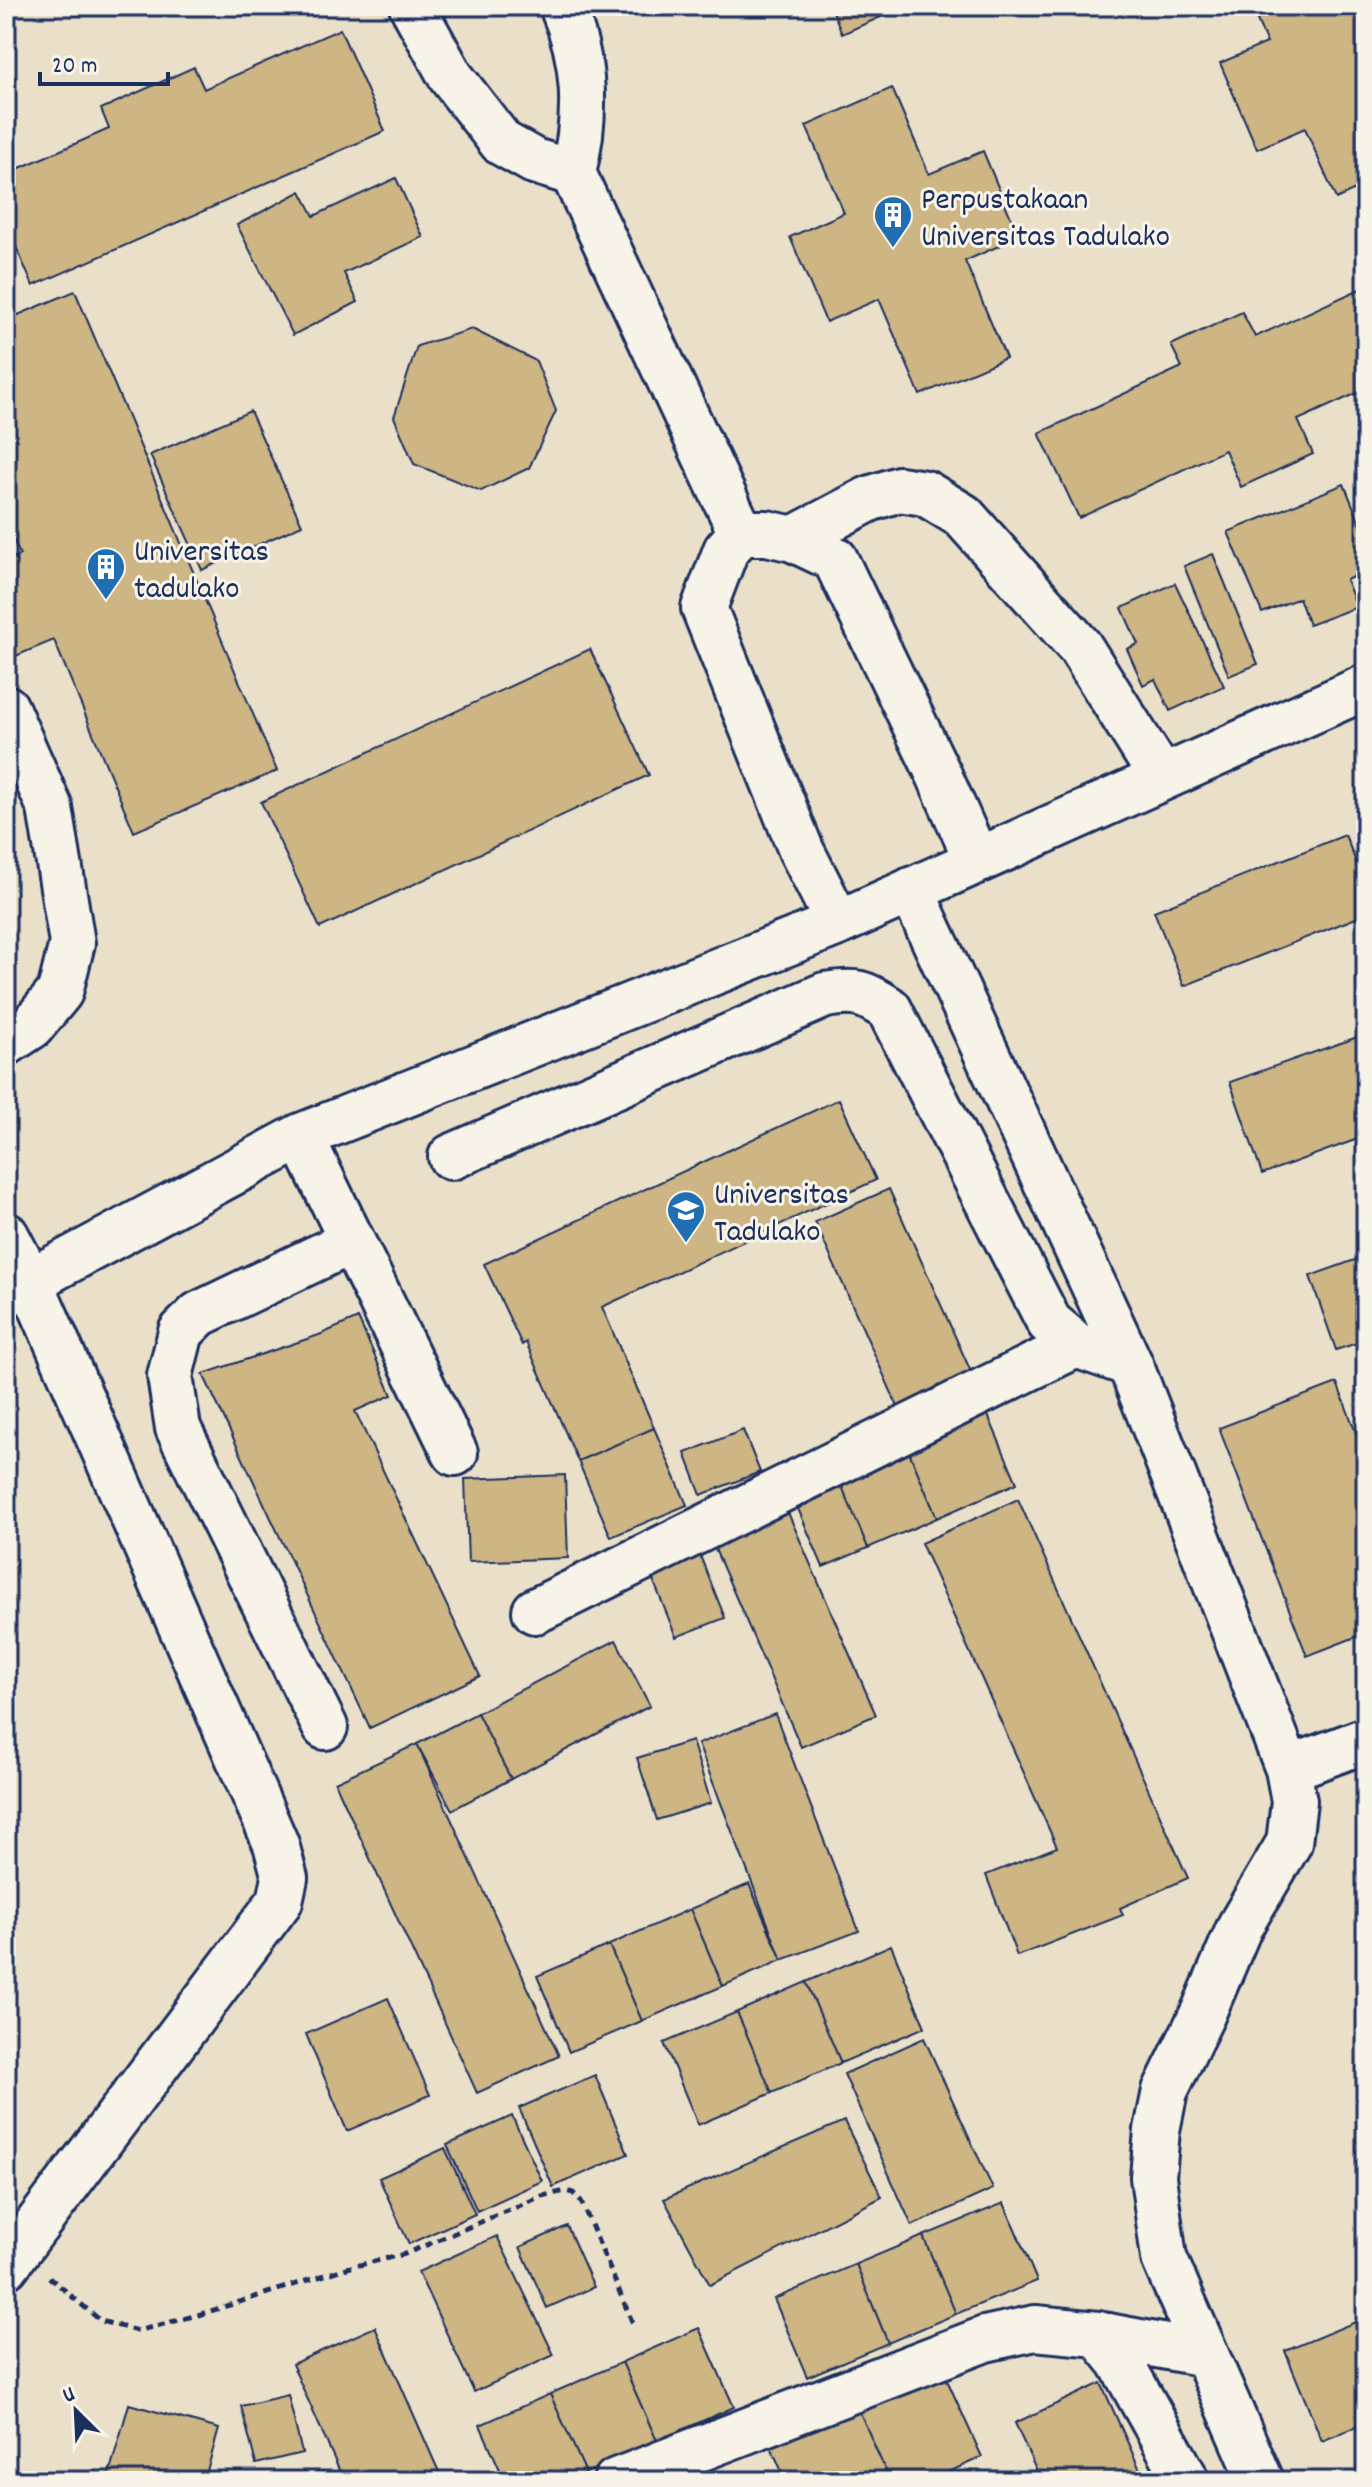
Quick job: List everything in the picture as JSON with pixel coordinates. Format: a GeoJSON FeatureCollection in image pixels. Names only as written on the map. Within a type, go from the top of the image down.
{"type":"FeatureCollection","features":[{"type":"Feature","properties":{"kind":"lane"},"geometry":{"type":"LineString","coordinates":[[412,6],[451,77],[502,143],[534,161],[573,173]]}},
{"type":"Feature","properties":{"kind":"lane"},"geometry":{"type":"LineString","coordinates":[[562,6],[573,31],[584,104],[582,139],[573,173],[741,533]]}},
{"type":"Feature","properties":{"kind":"lane"},"geometry":{"type":"LineString","coordinates":[[793,539],[869,499],[899,489],[925,493],[963,516],[1080,647],[1162,778]]}},
{"type":"Feature","properties":{"kind":"lane"},"geometry":{"type":"LineString","coordinates":[[838,923],[801,850],[704,608],[726,550],[741,533],[767,533],[793,539],[835,559],[977,861]]}},
{"type":"Feature","properties":{"kind":"lane"},"geometry":{"type":"LineString","coordinates":[[18,1288],[301,1136],[838,923],[1366,687]]}},
{"type":"Feature","properties":{"kind":"lane"},"geometry":{"type":"LineString","coordinates":[[6,708],[50,808],[72,943],[60,992],[32,1026],[6,1043]]}},
{"type":"Feature","properties":{"kind":"lane"},"geometry":{"type":"LineString","coordinates":[[911,890],[1130,1364],[1288,1769],[1294,1801],[1289,1843],[1240,1926],[1165,2091],[1157,2130],[1153,2177],[1164,2258],[1261,2481]]}},
{"type":"Feature","properties":{"kind":"lane"},"geometry":{"type":"LineString","coordinates":[[451,1157],[825,995],[848,991],[865,994],[889,1009],[1049,1322],[1076,1345],[1130,1364]]}},
{"type":"Feature","properties":{"kind":"lane"},"geometry":{"type":"LineString","coordinates":[[301,1136],[455,1453]]}},
{"type":"Feature","properties":{"kind":"lane"},"geometry":{"type":"LineString","coordinates":[[6,1235],[18,1288],[276,1844],[285,1878],[280,1901],[12,2258]]}},
{"type":"Feature","properties":{"kind":"lane"},"geometry":{"type":"LineString","coordinates":[[325,1727],[178,1428],[170,1376],[181,1332],[199,1314],[352,1241]]}},
{"type":"Feature","properties":{"kind":"lane"},"geometry":{"type":"LineString","coordinates":[[535,1611],[1076,1345]]}},
{"type":"Feature","properties":{"kind":"lane"},"geometry":{"type":"LineString","coordinates":[[1288,1769],[1366,1740]]}},
{"type":"Feature","properties":{"kind":"lane"},"geometry":{"type":"LineString","coordinates":[[616,2481],[985,2339],[1035,2328],[1098,2334],[1204,2354]]}},
{"type":"Feature","properties":{"kind":"lane"},"geometry":{"type":"LineString","coordinates":[[1098,2334],[1120,2361],[1187,2481]]}},
{"type":"Feature","properties":{"kind":"path"},"geometry":{"type":"LineString","coordinates":[[12,2258],[101,2321],[137,2331],[347,2268],[405,2254],[542,2196],[566,2191],[581,2201],[634,2326]]}},
{"type":"Feature","properties":{"kind":"shaded area","name":"Universitas Tadulako"},"geometry":{"type":"Polygon","coordinates":[[[6,6],[1366,6],[1366,2481],[6,2481],[6,6]]]}},
{"type":"Feature","properties":{"kind":"building"},"geometry":{"type":"Polygon","coordinates":[[[831,6],[906,6],[842,34],[831,6]]]}},
{"type":"Feature","properties":{"kind":"building"},"geometry":{"type":"Polygon","coordinates":[[[1251,6],[1366,6],[1366,185],[1336,199],[1305,128],[1257,149],[1220,63],[1267,43],[1251,6]]]}},
{"type":"Feature","properties":{"kind":"building"},"geometry":{"type":"Polygon","coordinates":[[[340,29],[385,131],[33,286],[6,224],[6,174],[109,129],[101,109],[194,67],[204,89],[340,29]]]}},
{"type":"Feature","properties":{"kind":"building","name":"Perpustakaan Universitas Tadulako"},"geometry":{"type":"Polygon","coordinates":[[[892,88],[929,174],[983,151],[1019,237],[965,261],[1006,358],[920,395],[879,299],[826,322],[790,237],[844,213],[806,126],[892,88]]]}},
{"type":"Feature","properties":{"kind":"building"},"geometry":{"type":"Polygon","coordinates":[[[396,178],[423,237],[344,273],[358,302],[293,335],[237,225],[301,191],[314,216],[396,178]]]}},
{"type":"Feature","properties":{"kind":"building"},"geometry":{"type":"Polygon","coordinates":[[[1362,288],[1366,295],[1366,389],[1298,420],[1313,454],[1241,487],[1225,450],[1079,518],[1039,433],[1182,367],[1171,345],[1242,312],[1255,337],[1362,288]]]}},
{"type":"Feature","properties":{"kind":"building","name":"Universitas tadulako"},"geometry":{"type":"Polygon","coordinates":[[[75,291],[277,771],[134,832],[54,640],[6,660],[6,561],[20,555],[6,523],[6,320],[75,291]]]}},
{"type":"Feature","properties":{"kind":"building"},"geometry":{"type":"Polygon","coordinates":[[[472,329],[536,361],[556,411],[529,468],[481,491],[414,464],[394,417],[417,346],[472,329]]]}},
{"type":"Feature","properties":{"kind":"building"},"geometry":{"type":"Polygon","coordinates":[[[250,411],[302,525],[202,570],[150,455],[250,411]]]}},
{"type":"Feature","properties":{"kind":"building"},"geometry":{"type":"Polygon","coordinates":[[[1344,484],[1366,538],[1366,571],[1346,580],[1357,607],[1309,625],[1299,598],[1262,613],[1228,532],[1344,484]]]}},
{"type":"Feature","properties":{"kind":"building"},"geometry":{"type":"Polygon","coordinates":[[[1213,554],[1258,664],[1229,676],[1184,566],[1213,554]]]}},
{"type":"Feature","properties":{"kind":"building"},"geometry":{"type":"Polygon","coordinates":[[[1175,583],[1224,686],[1170,711],[1155,679],[1143,685],[1127,649],[1138,644],[1122,608],[1175,583]]]}},
{"type":"Feature","properties":{"kind":"building"},"geometry":{"type":"Polygon","coordinates":[[[590,649],[649,775],[320,928],[261,802],[590,649]]]}},
{"type":"Feature","properties":{"kind":"building"},"geometry":{"type":"Polygon","coordinates":[[[1345,835],[1366,886],[1366,914],[1184,986],[1154,911],[1345,835]]]}},
{"type":"Feature","properties":{"kind":"building"},"geometry":{"type":"Polygon","coordinates":[[[1366,1034],[1366,1136],[1262,1174],[1230,1082],[1366,1034]]]}},
{"type":"Feature","properties":{"kind":"building"},"geometry":{"type":"Polygon","coordinates":[[[839,1099],[876,1180],[602,1307],[654,1428],[578,1461],[526,1342],[522,1345],[484,1264],[839,1099]]]}},
{"type":"Feature","properties":{"kind":"building"},"geometry":{"type":"Polygon","coordinates":[[[889,1189],[972,1374],[898,1407],[815,1222],[889,1189]]]}},
{"type":"Feature","properties":{"kind":"building"},"geometry":{"type":"Polygon","coordinates":[[[1366,1256],[1366,1340],[1336,1350],[1310,1276],[1366,1256]]]}},
{"type":"Feature","properties":{"kind":"building"},"geometry":{"type":"Polygon","coordinates":[[[358,1318],[392,1395],[355,1411],[480,1676],[370,1728],[203,1374],[319,1335],[358,1318]]]}},
{"type":"Feature","properties":{"kind":"building"},"geometry":{"type":"Polygon","coordinates":[[[1337,1383],[1366,1459],[1366,1633],[1307,1656],[1219,1428],[1337,1383]]]}},
{"type":"Feature","properties":{"kind":"building"},"geometry":{"type":"Polygon","coordinates":[[[984,1406],[1017,1483],[937,1518],[904,1440],[984,1406]]]}},
{"type":"Feature","properties":{"kind":"building"},"geometry":{"type":"Polygon","coordinates":[[[654,1428],[687,1505],[611,1537],[578,1461],[654,1428]]]}},
{"type":"Feature","properties":{"kind":"building"},"geometry":{"type":"Polygon","coordinates":[[[743,1430],[760,1472],[701,1495],[685,1453],[743,1430]]]}},
{"type":"Feature","properties":{"kind":"building"},"geometry":{"type":"Polygon","coordinates":[[[904,1440],[937,1518],[868,1548],[835,1470],[904,1440]]]}},
{"type":"Feature","properties":{"kind":"building"},"geometry":{"type":"Polygon","coordinates":[[[835,1470],[868,1548],[823,1567],[790,1490],[835,1470]]]}},
{"type":"Feature","properties":{"kind":"building"},"geometry":{"type":"Polygon","coordinates":[[[565,1475],[568,1558],[468,1562],[465,1479],[565,1475]]]}},
{"type":"Feature","properties":{"kind":"building"},"geometry":{"type":"Polygon","coordinates":[[[1018,1499],[1188,1878],[1120,1908],[1123,1915],[1017,1956],[986,1875],[1057,1847],[921,1543],[1018,1499]]]}},
{"type":"Feature","properties":{"kind":"building"},"geometry":{"type":"Polygon","coordinates":[[[783,1501],[876,1715],[801,1747],[708,1533],[783,1501]]]}},
{"type":"Feature","properties":{"kind":"building"},"geometry":{"type":"Polygon","coordinates":[[[695,1543],[725,1618],[676,1637],[646,1562],[695,1543]]]}},
{"type":"Feature","properties":{"kind":"building"},"geometry":{"type":"Polygon","coordinates":[[[616,1640],[650,1706],[511,1779],[477,1713],[616,1640]]]}},
{"type":"Feature","properties":{"kind":"building"},"geometry":{"type":"Polygon","coordinates":[[[477,1713],[511,1779],[452,1810],[417,1744],[477,1713]]]}},
{"type":"Feature","properties":{"kind":"building"},"geometry":{"type":"Polygon","coordinates":[[[775,1714],[859,1931],[782,1960],[698,1744],[775,1714]]]}},
{"type":"Feature","properties":{"kind":"building"},"geometry":{"type":"Polygon","coordinates":[[[692,1741],[711,1803],[657,1820],[637,1758],[692,1741]]]}},
{"type":"Feature","properties":{"kind":"building"},"geometry":{"type":"Polygon","coordinates":[[[417,1744],[559,2056],[477,2093],[335,1782],[417,1744]]]}},
{"type":"Feature","properties":{"kind":"building"},"geometry":{"type":"Polygon","coordinates":[[[749,1884],[782,1960],[723,1986],[690,1909],[749,1884]]]}},
{"type":"Feature","properties":{"kind":"building"},"geometry":{"type":"Polygon","coordinates":[[[690,1909],[723,1986],[642,2021],[609,1945],[690,1909]]]}},
{"type":"Feature","properties":{"kind":"building"},"geometry":{"type":"Polygon","coordinates":[[[609,1945],[642,2021],[569,2052],[537,1976],[609,1945]]]}},
{"type":"Feature","properties":{"kind":"building"},"geometry":{"type":"Polygon","coordinates":[[[891,1945],[925,2027],[841,2063],[806,1982],[891,1945]]]}},
{"type":"Feature","properties":{"kind":"building"},"geometry":{"type":"Polygon","coordinates":[[[806,1982],[841,2063],[772,2093],[737,2012],[806,1982]]]}},
{"type":"Feature","properties":{"kind":"building"},"geometry":{"type":"Polygon","coordinates":[[[388,1998],[430,2095],[347,2131],[306,2034],[388,1998]]]}},
{"type":"Feature","properties":{"kind":"building"},"geometry":{"type":"Polygon","coordinates":[[[737,2012],[772,2093],[698,2125],[664,2043],[737,2012]]]}},
{"type":"Feature","properties":{"kind":"building"},"geometry":{"type":"Polygon","coordinates":[[[924,2038],[993,2189],[912,2226],[844,2074],[924,2038]]]}},
{"type":"Feature","properties":{"kind":"building"},"geometry":{"type":"Polygon","coordinates":[[[595,2075],[628,2154],[553,2187],[519,2108],[595,2075]]]}},
{"type":"Feature","properties":{"kind":"building"},"geometry":{"type":"Polygon","coordinates":[[[512,2116],[542,2181],[477,2211],[447,2145],[512,2116]]]}},
{"type":"Feature","properties":{"kind":"building"},"geometry":{"type":"Polygon","coordinates":[[[844,2121],[882,2197],[710,2285],[664,2199],[844,2121]]]}},
{"type":"Feature","properties":{"kind":"building"},"geometry":{"type":"Polygon","coordinates":[[[445,2148],[475,2214],[409,2244],[379,2178],[445,2148]]]}},
{"type":"Feature","properties":{"kind":"building"},"geometry":{"type":"Polygon","coordinates":[[[1004,2203],[1037,2281],[956,2314],[923,2236],[1004,2203]]]}},
{"type":"Feature","properties":{"kind":"building"},"geometry":{"type":"Polygon","coordinates":[[[567,2226],[594,2287],[547,2308],[520,2247],[567,2226]]]}},
{"type":"Feature","properties":{"kind":"building"},"geometry":{"type":"Polygon","coordinates":[[[497,2236],[554,2355],[474,2392],[418,2272],[497,2236]]]}},
{"type":"Feature","properties":{"kind":"building"},"geometry":{"type":"Polygon","coordinates":[[[923,2236],[956,2314],[888,2343],[856,2264],[923,2236]]]}},
{"type":"Feature","properties":{"kind":"building"},"geometry":{"type":"Polygon","coordinates":[[[856,2264],[888,2343],[807,2377],[774,2299],[856,2264]]]}},
{"type":"Feature","properties":{"kind":"building"},"geometry":{"type":"Polygon","coordinates":[[[1355,2322],[1366,2349],[1366,2423],[1322,2441],[1285,2351],[1355,2322]]]}},
{"type":"Feature","properties":{"kind":"building"},"geometry":{"type":"Polygon","coordinates":[[[375,2327],[443,2481],[344,2481],[292,2364],[375,2327]]]}},
{"type":"Feature","properties":{"kind":"building"},"geometry":{"type":"Polygon","coordinates":[[[699,2328],[734,2407],[657,2441],[622,2362],[699,2328]]]}},
{"type":"Feature","properties":{"kind":"building"},"geometry":{"type":"Polygon","coordinates":[[[622,2362],[657,2441],[586,2473],[550,2394],[622,2362]]]}},
{"type":"Feature","properties":{"kind":"building"},"geometry":{"type":"Polygon","coordinates":[[[943,2371],[982,2457],[929,2481],[890,2481],[858,2408],[943,2371]]]}},
{"type":"Feature","properties":{"kind":"building"},"geometry":{"type":"Polygon","coordinates":[[[1101,2383],[1145,2481],[1041,2481],[1015,2423],[1101,2383]]]}},
{"type":"Feature","properties":{"kind":"building"},"geometry":{"type":"Polygon","coordinates":[[[550,2394],[586,2473],[568,2481],[505,2481],[480,2425],[550,2394]]]}},
{"type":"Feature","properties":{"kind":"building"},"geometry":{"type":"Polygon","coordinates":[[[288,2395],[302,2453],[256,2464],[241,2406],[288,2395]]]}},
{"type":"Feature","properties":{"kind":"building"},"geometry":{"type":"Polygon","coordinates":[[[129,2404],[219,2429],[204,2481],[107,2481],[129,2404]]]}},
{"type":"Feature","properties":{"kind":"building"},"geometry":{"type":"Polygon","coordinates":[[[858,2408],[890,2481],[786,2481],[771,2447],[858,2408]]]}},
{"type":"Feature","properties":{"kind":"place","name":"Perpustakaan Universitas Tadulako"},"geometry":{"type":"Point","coordinates":[893,249]}},
{"type":"Feature","properties":{"kind":"place","name":"Universitas tadulako"},"geometry":{"type":"Point","coordinates":[106,601]}},
{"type":"Feature","properties":{"kind":"place","name":"Universitas Tadulako"},"geometry":{"type":"Point","coordinates":[686,1244]}}]}
